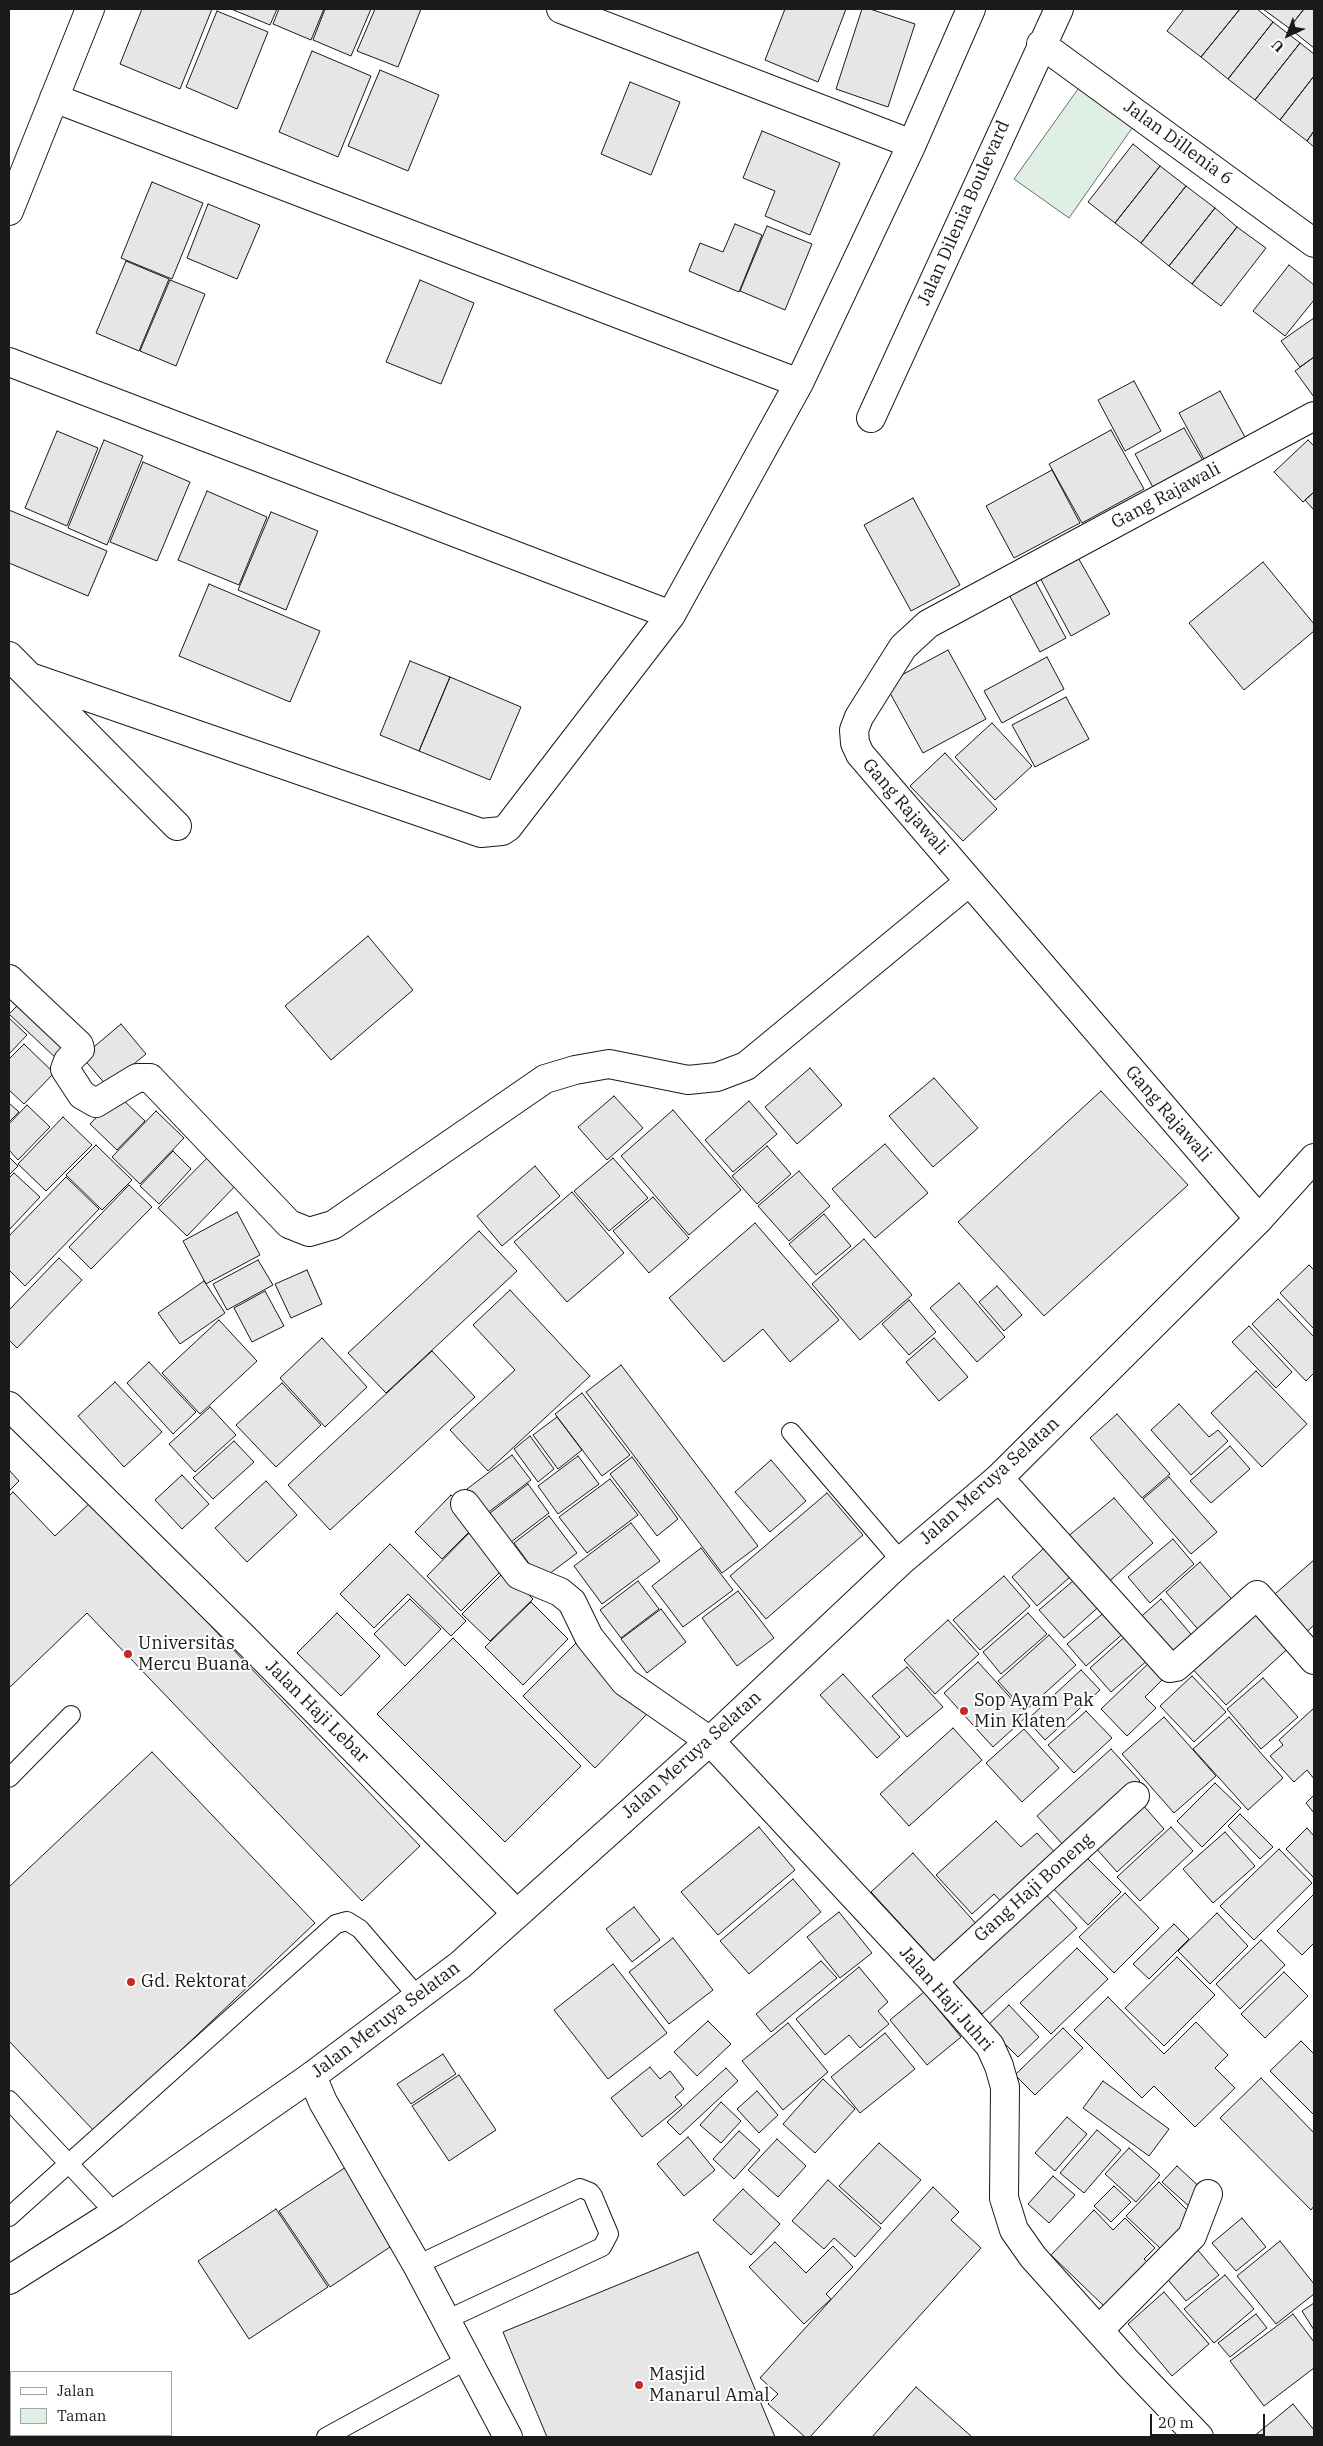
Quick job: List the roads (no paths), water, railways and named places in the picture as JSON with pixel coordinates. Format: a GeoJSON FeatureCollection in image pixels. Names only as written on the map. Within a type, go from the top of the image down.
{"type":"FeatureCollection","features":[{"type":"Feature","properties":{"kind":"street"},"geometry":{"type":"LineString","coordinates":[[9,211],[90,9]]}},
{"type":"Feature","properties":{"kind":"street"},"geometry":{"type":"LineString","coordinates":[[561,9],[912,144]]}},
{"type":"Feature","properties":{"kind":"street"},"geometry":{"type":"LineString","coordinates":[[30,677],[481,833],[496,833],[508,827],[671,615],[799,383],[912,144],[971,9]]}},
{"type":"Feature","properties":{"kind":"street","name":"Jalan Dilenia Boulevard"},"geometry":{"type":"LineString","coordinates":[[871,418],[1041,44],[1059,9]]}},
{"type":"Feature","properties":{"kind":"street","name":"Jalan Dillenia 6"},"geometry":{"type":"LineString","coordinates":[[1041,44],[1314,243]]}},
{"type":"Feature","properties":{"kind":"street"},"geometry":{"type":"LineString","coordinates":[[54,98],[799,383]]}},
{"type":"Feature","properties":{"kind":"street"},"geometry":{"type":"LineString","coordinates":[[9,362],[671,615]]}},
{"type":"Feature","properties":{"kind":"street","name":"Gang Rajawali"},"geometry":{"type":"LineString","coordinates":[[1259,1219],[860,754],[855,743],[854,730],[859,717],[903,647],[928,624],[1314,416]]}},
{"type":"Feature","properties":{"kind":"street"},"geometry":{"type":"LineString","coordinates":[[9,656],[177,826]]}},
{"type":"Feature","properties":{"kind":"street"},"geometry":{"type":"LineString","coordinates":[[9,979],[79,1045],[80,1049],[68,1061],[65,1069],[82,1095],[96,1103],[137,1078],[150,1078],[289,1224],[309,1232],[333,1225],[545,1079],[575,1070],[609,1064],[688,1080],[717,1078],[746,1066],[970,882]]}},
{"type":"Feature","properties":{"kind":"street","name":"Jalan Meruya Selatan"},"geometry":{"type":"LineString","coordinates":[[9,2280],[115,2213],[312,2076],[460,1965],[710,1741],[901,1561],[999,1478],[1259,1219],[1314,1158]]}},
{"type":"Feature","properties":{"kind":"street","name":"Jalan Haji Lebar"},"geometry":{"type":"LineString","coordinates":[[9,1406],[238,1632],[516,1913]]}},
{"type":"Feature","properties":{"kind":"street"},"geometry":{"type":"LineString","coordinates":[[999,1478],[1170,1668],[1176,1667],[1257,1595],[1314,1660]]}},
{"type":"Feature","properties":{"kind":"street","name":"Jalan Haji Juhri"},"geometry":{"type":"LineString","coordinates":[[465,1504],[519,1575],[560,1592],[572,1602],[589,1637],[625,1682],[710,1741],[933,1980],[990,2046],[999,2066],[1005,2087],[1004,2198],[1014,2230],[1033,2256],[1099,2330],[1199,2437]]}},
{"type":"Feature","properties":{"kind":"street","name":"Gang Haji Boneng"},"geometry":{"type":"LineString","coordinates":[[933,1980],[1135,1796]]}},
{"type":"Feature","properties":{"kind":"street"},"geometry":{"type":"LineString","coordinates":[[312,2076],[323,2102],[417,2265],[508,2437]]}},
{"type":"Feature","properties":{"kind":"street"},"geometry":{"type":"LineString","coordinates":[[1099,2330],[1192,2236],[1208,2194]]}},
{"type":"Feature","properties":{"kind":"lane"},"geometry":{"type":"LineString","coordinates":[[791,1432],[901,1561]]}},
{"type":"Feature","properties":{"kind":"lane"},"geometry":{"type":"LineString","coordinates":[[9,1778],[71,1715]]}},
{"type":"Feature","properties":{"kind":"lane"},"geometry":{"type":"LineString","coordinates":[[9,2217],[336,1924],[347,1921],[360,1930],[418,1997]]}},
{"type":"Feature","properties":{"kind":"lane"},"geometry":{"type":"LineString","coordinates":[[9,2100],[115,2213]]}},
{"type":"Feature","properties":{"kind":"lane"},"geometry":{"type":"LineString","coordinates":[[417,2265],[580,2188],[590,2192],[593,2196],[609,2234],[602,2247],[446,2320]]}},
{"type":"Feature","properties":{"kind":"lane"},"geometry":{"type":"LineString","coordinates":[[326,2437],[467,2360]]}},
{"type":"Feature","properties":{"kind":"place","name":"Universitas Mercu Buana"},"geometry":{"type":"Point","coordinates":[128,1654]}},
{"type":"Feature","properties":{"kind":"place","name":"Sop Ayam Pak Min Klaten"},"geometry":{"type":"Point","coordinates":[964,1711]}},
{"type":"Feature","properties":{"kind":"place","name":"Gd. Rektorat"},"geometry":{"type":"Point","coordinates":[131,1982]}},
{"type":"Feature","properties":{"kind":"place","name":"Masjid Manarul Amal"},"geometry":{"type":"Point","coordinates":[639,2385]}}]}
